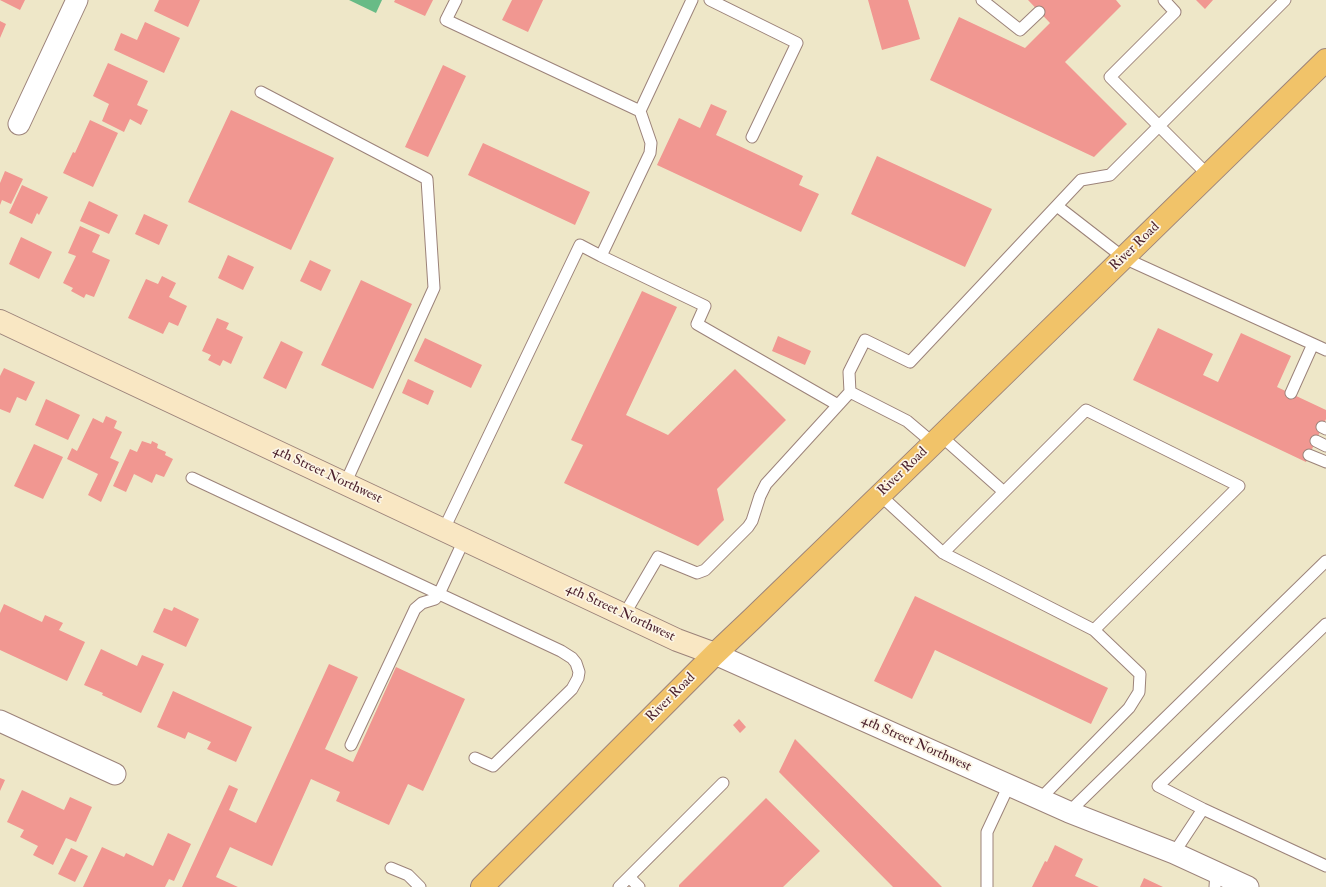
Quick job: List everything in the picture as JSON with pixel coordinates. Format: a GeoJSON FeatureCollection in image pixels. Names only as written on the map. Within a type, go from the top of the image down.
{"type":"FeatureCollection","features":[{"type":"Feature","properties":{"kind":"main road","name":"River Road"},"geometry":{"type":"LineString","coordinates":[[492,883],[714,654],[937,440],[1326,60]]}},
{"type":"Feature","properties":{"kind":"main road","name":"4th Street Northwest"},"geometry":{"type":"LineString","coordinates":[[0,321],[677,640],[714,654]]}},
{"type":"Feature","properties":{"kind":"street"},"geometry":{"type":"LineString","coordinates":[[19,124],[77,0]]}},
{"type":"Feature","properties":{"kind":"street","name":"4th Street Northwest"},"geometry":{"type":"LineString","coordinates":[[714,654],[1069,812],[1174,853],[1216,880],[1248,887]]}},
{"type":"Feature","properties":{"kind":"street"},"geometry":{"type":"LineString","coordinates":[[0,721],[115,774]]}},
{"type":"Feature","properties":{"kind":"lane"},"geometry":{"type":"LineString","coordinates":[[456,0],[446,20],[640,111],[652,143],[650,153],[601,256]]}},
{"type":"Feature","properties":{"kind":"lane"},"geometry":{"type":"LineString","coordinates":[[640,111],[692,0]]}},
{"type":"Feature","properties":{"kind":"lane"},"geometry":{"type":"LineString","coordinates":[[710,0],[797,43],[752,137]]}},
{"type":"Feature","properties":{"kind":"lane"},"geometry":{"type":"LineString","coordinates":[[982,0],[1020,30],[1039,12]]}},
{"type":"Feature","properties":{"kind":"lane"},"geometry":{"type":"LineString","coordinates":[[1164,0],[1175,12],[1110,77],[1208,175]]}},
{"type":"Feature","properties":{"kind":"lane"},"geometry":{"type":"LineString","coordinates":[[624,615],[658,557],[697,573],[705,570],[748,527],[752,521],[760,496],[766,484],[850,392],[849,372],[864,340],[910,362],[1081,180],[1110,174],[1285,0]]}},
{"type":"Feature","properties":{"kind":"lane"},"geometry":{"type":"LineString","coordinates":[[262,92],[427,179],[434,288],[345,484]]}},
{"type":"Feature","properties":{"kind":"lane"},"geometry":{"type":"LineString","coordinates":[[1056,206],[1124,258],[1326,350]]}},
{"type":"Feature","properties":{"kind":"lane"},"geometry":{"type":"LineString","coordinates":[[444,529],[580,245],[705,306],[697,324],[838,405]]}},
{"type":"Feature","properties":{"kind":"lane"},"geometry":{"type":"LineString","coordinates":[[1291,393],[1313,344]]}},
{"type":"Feature","properties":{"kind":"lane"},"geometry":{"type":"LineString","coordinates":[[850,392],[907,421],[937,440],[1004,492]]}},
{"type":"Feature","properties":{"kind":"lane"},"geometry":{"type":"LineString","coordinates":[[943,553],[1086,410],[1239,486],[1094,630]]}},
{"type":"Feature","properties":{"kind":"lane"},"geometry":{"type":"LineString","coordinates":[[1316,441],[1326,446]]}},
{"type":"Feature","properties":{"kind":"lane"},"geometry":{"type":"LineString","coordinates":[[1309,455],[1326,462]]}},
{"type":"Feature","properties":{"kind":"lane"},"geometry":{"type":"LineString","coordinates":[[192,478],[561,651],[572,658],[578,667],[578,678],[572,689],[493,766],[475,758]]}},
{"type":"Feature","properties":{"kind":"lane"},"geometry":{"type":"LineString","coordinates":[[880,495],[943,553],[1094,630],[1140,674],[1139,692],[1129,708],[1040,799]]}},
{"type":"Feature","properties":{"kind":"lane"},"geometry":{"type":"LineString","coordinates":[[350,746],[415,609],[422,603],[434,599],[439,594],[464,540]]}},
{"type":"Feature","properties":{"kind":"lane"},"geometry":{"type":"LineString","coordinates":[[1069,812],[1326,561]]}},
{"type":"Feature","properties":{"kind":"lane"},"geometry":{"type":"LineString","coordinates":[[1326,624],[1158,786],[1202,809],[1326,866]]}},
{"type":"Feature","properties":{"kind":"lane"},"geometry":{"type":"LineString","coordinates":[[619,887],[723,783]]}},
{"type":"Feature","properties":{"kind":"lane"},"geometry":{"type":"LineString","coordinates":[[987,887],[987,832],[1009,785]]}},
{"type":"Feature","properties":{"kind":"lane"},"geometry":{"type":"LineString","coordinates":[[1174,853],[1202,809]]}},
{"type":"Feature","properties":{"kind":"lane"},"geometry":{"type":"LineString","coordinates":[[392,868],[408,875],[420,887]]}},
{"type":"Feature","properties":{"kind":"lane"},"geometry":{"type":"LineString","coordinates":[[629,877],[639,887]]}},
{"type":"Feature","properties":{"kind":"green space"},"geometry":{"type":"Polygon","coordinates":[[[349,0],[382,0],[376,13],[349,0]]]}},
{"type":"Feature","properties":{"kind":"building"},"geometry":{"type":"Polygon","coordinates":[[[0,0],[25,0],[20,10],[0,0]]]}},
{"type":"Feature","properties":{"kind":"building"},"geometry":{"type":"Polygon","coordinates":[[[159,0],[200,0],[188,27],[154,11],[159,0]]]}},
{"type":"Feature","properties":{"kind":"building"},"geometry":{"type":"Polygon","coordinates":[[[395,0],[433,0],[425,16],[394,2],[395,0]]]}},
{"type":"Feature","properties":{"kind":"building"},"geometry":{"type":"Polygon","coordinates":[[[512,0],[543,0],[528,32],[502,20],[512,0]]]}},
{"type":"Feature","properties":{"kind":"building"},"geometry":{"type":"Polygon","coordinates":[[[868,0],[908,0],[920,39],[882,50],[868,0]]]}},
{"type":"Feature","properties":{"kind":"building"},"geometry":{"type":"Polygon","coordinates":[[[1028,0],[1116,0],[1121,6],[1065,62],[1127,124],[1094,157],[930,80],[959,17],[1025,48],[1050,23],[1028,0]]]}},
{"type":"Feature","properties":{"kind":"building"},"geometry":{"type":"Polygon","coordinates":[[[1196,0],[1213,0],[1205,9],[1196,0]]]}},
{"type":"Feature","properties":{"kind":"building"},"geometry":{"type":"Polygon","coordinates":[[[0,21],[6,24],[0,38],[0,21]]]}},
{"type":"Feature","properties":{"kind":"building"},"geometry":{"type":"Polygon","coordinates":[[[145,22],[180,38],[164,73],[114,50],[121,33],[137,40],[145,22]]]}},
{"type":"Feature","properties":{"kind":"building"},"geometry":{"type":"Polygon","coordinates":[[[108,63],[148,81],[137,105],[148,110],[141,125],[130,119],[124,132],[102,121],[109,104],[93,96],[108,63]]]}},
{"type":"Feature","properties":{"kind":"building"},"geometry":{"type":"Polygon","coordinates":[[[443,65],[466,76],[428,157],[405,147],[443,65]]]}},
{"type":"Feature","properties":{"kind":"building"},"geometry":{"type":"Polygon","coordinates":[[[711,104],[727,111],[716,135],[803,176],[799,185],[819,194],[801,232],[657,165],[679,118],[700,128],[711,104]]]}},
{"type":"Feature","properties":{"kind":"building"},"geometry":{"type":"Polygon","coordinates":[[[231,110],[334,158],[291,250],[188,202],[231,110]]]}},
{"type":"Feature","properties":{"kind":"building"},"geometry":{"type":"Polygon","coordinates":[[[90,120],[118,133],[93,187],[63,173],[73,152],[75,153],[90,120]]]}},
{"type":"Feature","properties":{"kind":"building"},"geometry":{"type":"Polygon","coordinates":[[[483,143],[590,192],[575,225],[468,175],[483,143]]]}},
{"type":"Feature","properties":{"kind":"building"},"geometry":{"type":"Polygon","coordinates":[[[877,156],[992,209],[965,267],[851,214],[877,156]]]}},
{"type":"Feature","properties":{"kind":"building"},"geometry":{"type":"Polygon","coordinates":[[[5,171],[23,179],[11,204],[2,200],[0,205],[0,183],[5,171]]]}},
{"type":"Feature","properties":{"kind":"building"},"geometry":{"type":"Polygon","coordinates":[[[22,185],[48,197],[39,215],[37,213],[32,224],[9,213],[22,185]]]}},
{"type":"Feature","properties":{"kind":"building"},"geometry":{"type":"Polygon","coordinates":[[[89,201],[118,215],[109,234],[80,221],[89,201]]]}},
{"type":"Feature","properties":{"kind":"building"},"geometry":{"type":"Polygon","coordinates":[[[144,214],[168,225],[159,245],[135,234],[144,214]]]}},
{"type":"Feature","properties":{"kind":"building"},"geometry":{"type":"Polygon","coordinates":[[[80,226],[100,235],[92,252],[110,260],[94,297],[86,294],[84,298],[71,291],[73,288],[63,283],[76,256],[68,253],[80,226]]]}},
{"type":"Feature","properties":{"kind":"building"},"geometry":{"type":"Polygon","coordinates":[[[21,237],[52,252],[39,279],[9,264],[21,237]]]}},
{"type":"Feature","properties":{"kind":"building"},"geometry":{"type":"Polygon","coordinates":[[[228,255],[254,267],[243,290],[218,278],[228,255]]]}},
{"type":"Feature","properties":{"kind":"building"},"geometry":{"type":"Polygon","coordinates":[[[310,260],[331,270],[321,291],[300,281],[310,260]]]}},
{"type":"Feature","properties":{"kind":"building"},"geometry":{"type":"Polygon","coordinates":[[[162,276],[176,283],[169,297],[187,306],[178,326],[169,322],[163,334],[128,318],[146,279],[158,284],[162,276]]]}},
{"type":"Feature","properties":{"kind":"building"},"geometry":{"type":"Polygon","coordinates":[[[361,280],[412,304],[373,389],[321,365],[361,280]]]}},
{"type":"Feature","properties":{"kind":"building"},"geometry":{"type":"Polygon","coordinates":[[[642,291],[677,307],[626,415],[668,435],[735,369],[786,420],[717,489],[724,520],[698,546],[564,483],[583,445],[571,440],[642,291]]]}},
{"type":"Feature","properties":{"kind":"building"},"geometry":{"type":"Polygon","coordinates":[[[217,318],[229,323],[226,329],[243,337],[231,364],[223,360],[220,366],[208,360],[211,355],[202,351],[217,318]]]}},
{"type":"Feature","properties":{"kind":"building"},"geometry":{"type":"Polygon","coordinates":[[[1158,328],[1213,354],[1203,375],[1218,382],[1241,333],[1291,356],[1277,387],[1326,410],[1326,419],[1306,462],[1133,380],[1158,328]]]}},
{"type":"Feature","properties":{"kind":"building"},"geometry":{"type":"Polygon","coordinates":[[[778,336],[811,351],[805,365],[772,351],[778,336]]]}},
{"type":"Feature","properties":{"kind":"building"},"geometry":{"type":"Polygon","coordinates":[[[425,338],[482,365],[471,388],[414,361],[425,338]]]}},
{"type":"Feature","properties":{"kind":"building"},"geometry":{"type":"Polygon","coordinates":[[[281,341],[303,352],[286,389],[263,378],[281,341]]]}},
{"type":"Feature","properties":{"kind":"building"},"geometry":{"type":"Polygon","coordinates":[[[4,368],[35,382],[26,401],[17,397],[10,413],[0,409],[0,376],[4,368]]]}},
{"type":"Feature","properties":{"kind":"building"},"geometry":{"type":"Polygon","coordinates":[[[408,379],[434,391],[428,405],[402,393],[408,379]]]}},
{"type":"Feature","properties":{"kind":"building"},"geometry":{"type":"Polygon","coordinates":[[[46,399],[80,415],[68,440],[35,425],[46,399]]]}},
{"type":"Feature","properties":{"kind":"building"},"geometry":{"type":"Polygon","coordinates":[[[106,416],[117,421],[114,428],[122,432],[110,458],[119,462],[101,502],[88,495],[98,474],[67,459],[72,448],[77,451],[93,418],[103,423],[106,416]]]}},
{"type":"Feature","properties":{"kind":"building"},"geometry":{"type":"Polygon","coordinates":[[[142,441],[151,444],[152,441],[158,444],[157,448],[166,452],[165,455],[173,459],[164,477],[156,474],[152,483],[134,474],[126,492],[113,486],[130,449],[137,452],[142,441]]]}},
{"type":"Feature","properties":{"kind":"building"},"geometry":{"type":"Polygon","coordinates":[[[34,444],[63,457],[43,499],[14,486],[34,444]]]}},
{"type":"Feature","properties":{"kind":"building"},"geometry":{"type":"Polygon","coordinates":[[[915,596],[1108,688],[1091,724],[935,650],[912,699],[874,681],[915,596]]]}},
{"type":"Feature","properties":{"kind":"building"},"geometry":{"type":"Polygon","coordinates":[[[4,604],[42,622],[45,615],[63,623],[59,630],[85,642],[67,681],[0,650],[0,613],[4,604]]]}},
{"type":"Feature","properties":{"kind":"building"},"geometry":{"type":"Polygon","coordinates":[[[174,607],[199,619],[186,647],[153,632],[164,608],[172,611],[174,607]]]}},
{"type":"Feature","properties":{"kind":"building"},"geometry":{"type":"Polygon","coordinates":[[[101,649],[137,666],[142,655],[164,664],[141,713],[84,685],[101,649]]]}},
{"type":"Feature","properties":{"kind":"building"},"geometry":{"type":"Polygon","coordinates":[[[329,664],[358,677],[325,749],[353,762],[396,667],[465,699],[423,791],[408,784],[389,825],[336,801],[340,792],[311,779],[272,866],[230,847],[216,877],[238,887],[182,887],[229,785],[238,789],[229,810],[256,823],[329,664]]]}},
{"type":"Feature","properties":{"kind":"building"},"geometry":{"type":"Polygon","coordinates":[[[173,691],[252,727],[236,762],[207,749],[211,742],[188,732],[185,739],[157,727],[173,691]]]}},
{"type":"Feature","properties":{"kind":"building"},"geometry":{"type":"Polygon","coordinates":[[[739,719],[746,727],[740,733],[733,725],[739,719]]]}},
{"type":"Feature","properties":{"kind":"building"},"geometry":{"type":"Polygon","coordinates":[[[795,739],[942,887],[893,887],[779,772],[795,739]]]}},
{"type":"Feature","properties":{"kind":"building"},"geometry":{"type":"Polygon","coordinates":[[[0,778],[5,780],[0,791],[0,778]]]}},
{"type":"Feature","properties":{"kind":"building"},"geometry":{"type":"Polygon","coordinates":[[[22,790],[64,810],[70,797],[92,807],[76,842],[66,838],[53,865],[33,855],[38,846],[20,837],[24,830],[7,822],[22,790]]]}},
{"type":"Feature","properties":{"kind":"building"},"geometry":{"type":"Polygon","coordinates":[[[766,798],[820,851],[783,887],[679,887],[679,885],[766,798]]]}},
{"type":"Feature","properties":{"kind":"building"},"geometry":{"type":"Polygon","coordinates":[[[168,833],[191,844],[174,881],[169,879],[165,887],[83,887],[102,847],[124,857],[126,853],[153,866],[168,833]]]}},
{"type":"Feature","properties":{"kind":"building"},"geometry":{"type":"Polygon","coordinates":[[[1055,845],[1083,859],[1075,876],[1099,887],[1032,887],[1055,845]]]}},
{"type":"Feature","properties":{"kind":"building"},"geometry":{"type":"Polygon","coordinates":[[[71,848],[88,856],[75,882],[58,874],[71,848]]]}},
{"type":"Feature","properties":{"kind":"building"},"geometry":{"type":"Polygon","coordinates":[[[1144,878],[1163,887],[1140,887],[1144,878]]]}}]}
